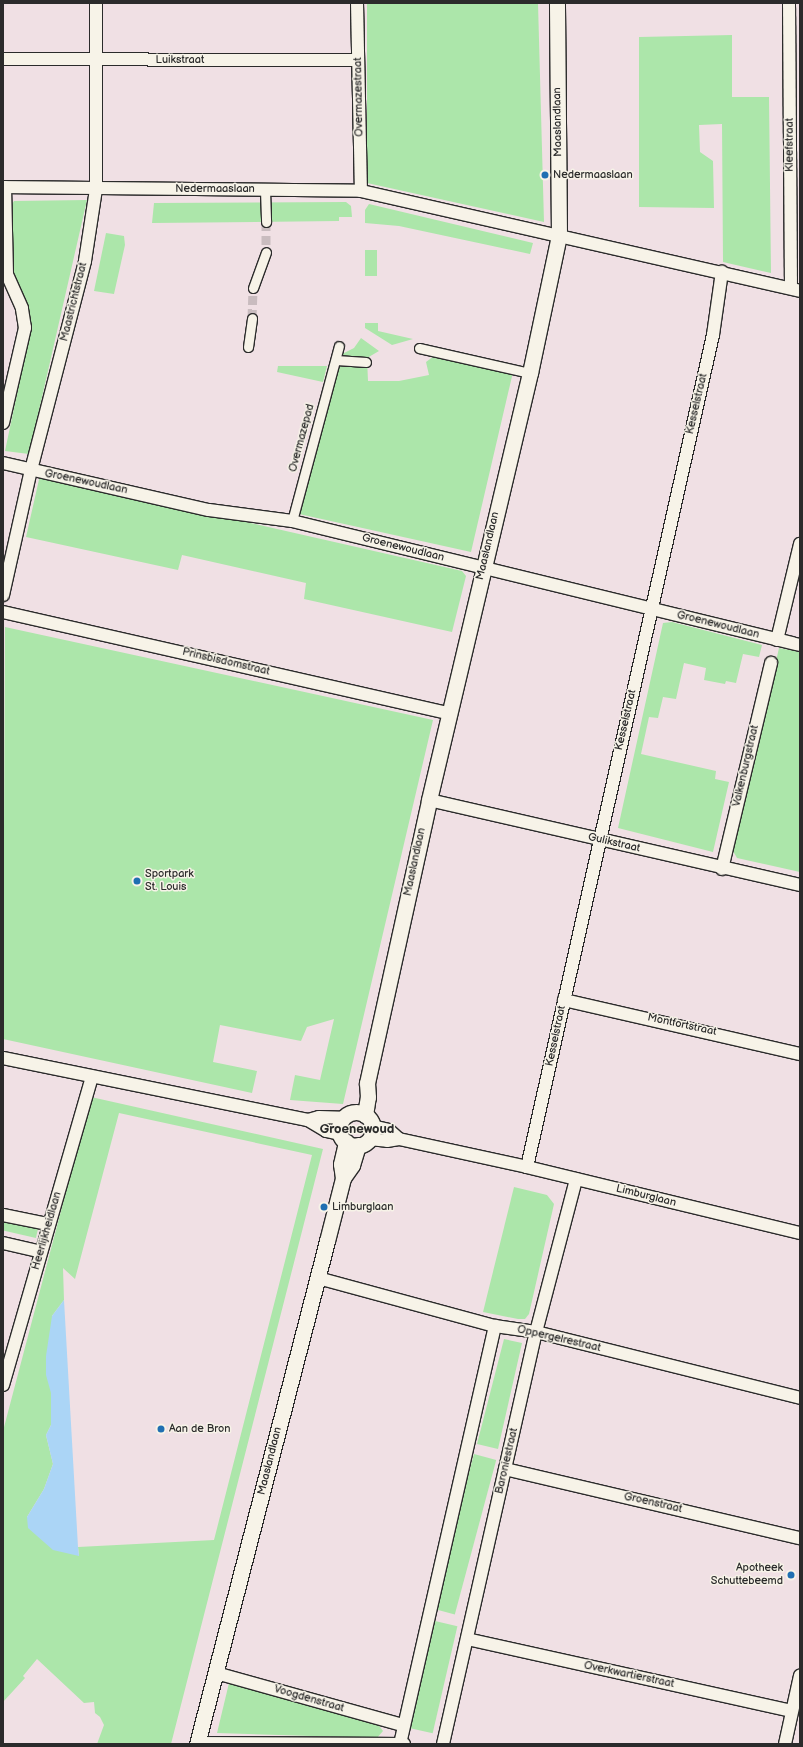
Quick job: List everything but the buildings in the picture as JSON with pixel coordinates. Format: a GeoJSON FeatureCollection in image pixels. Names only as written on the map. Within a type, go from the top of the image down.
{"type":"FeatureCollection","features":[{"type":"Feature","properties":{"kind":"street","name":"Maastrichtstraat"},"geometry":{"type":"LineString","coordinates":[[3,594],[31,470],[85,261],[96,188],[98,59],[96,3]]}},
{"type":"Feature","properties":{"kind":"street","name":"Overmazestraat"},"geometry":{"type":"LineString","coordinates":[[357,3],[361,191]]}},
{"type":"Feature","properties":{"kind":"street","name":"Maaslandlaan"},"geometry":{"type":"LineString","coordinates":[[197,1743],[343,1178],[352,1165],[356,1129],[368,1097],[366,1083],[449,713],[530,373],[559,235],[557,3]]}},
{"type":"Feature","properties":{"kind":"street","name":"Kleefstraat"},"geometry":{"type":"LineString","coordinates":[[789,3],[795,289]]}},
{"type":"Feature","properties":{"kind":"street","name":"Luikstraat"},"geometry":{"type":"LineString","coordinates":[[3,59],[358,60]]}},
{"type":"Feature","properties":{"kind":"street","name":"Nedermaaslaan"},"geometry":{"type":"LineString","coordinates":[[4,187],[361,191],[795,289]]}},
{"type":"Feature","properties":{"kind":"street"},"geometry":{"type":"LineString","coordinates":[[3,423],[25,328],[22,308],[7,274],[4,187]]}},
{"type":"Feature","properties":{"kind":"street"},"geometry":{"type":"LineString","coordinates":[[265,190],[266,222]]}},
{"type":"Feature","properties":{"kind":"street"},"geometry":{"type":"LineString","coordinates":[[253,288],[266,252]]}},
{"type":"Feature","properties":{"kind":"street","name":"Kesselstraat"},"geometry":{"type":"LineString","coordinates":[[527,1167],[599,839],[713,335],[722,272]]}},
{"type":"Feature","properties":{"kind":"street"},"geometry":{"type":"LineString","coordinates":[[248,347],[252,318]]}},
{"type":"Feature","properties":{"kind":"street","name":"Overmazepad"},"geometry":{"type":"LineString","coordinates":[[292,521],[339,346]]}},
{"type":"Feature","properties":{"kind":"street"},"geometry":{"type":"LineString","coordinates":[[419,348],[530,373]]}},
{"type":"Feature","properties":{"kind":"street"},"geometry":{"type":"LineString","coordinates":[[336,360],[366,362]]}},
{"type":"Feature","properties":{"kind":"street","name":"Groenewoudlaan"},"geometry":{"type":"LineString","coordinates":[[3,463],[210,510],[292,521],[800,645]]}},
{"type":"Feature","properties":{"kind":"street"},"geometry":{"type":"LineString","coordinates":[[777,640],[800,544]]}},
{"type":"Feature","properties":{"kind":"street","name":"Prinsbisdomstraat"},"geometry":{"type":"LineString","coordinates":[[3,612],[449,713]]}},
{"type":"Feature","properties":{"kind":"street","name":"Valkenburgstraat"},"geometry":{"type":"LineString","coordinates":[[722,868],[771,663]]}},
{"type":"Feature","properties":{"kind":"street","name":"Gulikstraat"},"geometry":{"type":"LineString","coordinates":[[429,800],[800,885]]}},
{"type":"Feature","properties":{"kind":"street","name":"Montfortstraat"},"geometry":{"type":"LineString","coordinates":[[564,1000],[800,1054]]}},
{"type":"Feature","properties":{"kind":"street","name":"Limburglaan"},"geometry":{"type":"LineString","coordinates":[[3,1058],[308,1120],[319,1117],[356,1129],[387,1142],[399,1139],[527,1167],[800,1233]]}},
{"type":"Feature","properties":{"kind":"street","name":"Heerlijkheidlaan"},"geometry":{"type":"LineString","coordinates":[[3,1385],[48,1224],[92,1077]]}},
{"type":"Feature","properties":{"kind":"street","name":"Baroniestraat"},"geometry":{"type":"LineString","coordinates":[[443,1744],[536,1332],[576,1179]]}},
{"type":"Feature","properties":{"kind":"street"},"geometry":{"type":"LineString","coordinates":[[3,1214],[48,1224]]}},
{"type":"Feature","properties":{"kind":"street"},"geometry":{"type":"LineString","coordinates":[[3,1243],[41,1252]]}},
{"type":"Feature","properties":{"kind":"street","name":"Oppergelrestraat"},"geometry":{"type":"LineString","coordinates":[[318,1278],[495,1326],[536,1332],[800,1398]]}},
{"type":"Feature","properties":{"kind":"street"},"geometry":{"type":"LineString","coordinates":[[400,1744],[402,1724],[495,1326]]}},
{"type":"Feature","properties":{"kind":"street","name":"Groenstraat"},"geometry":{"type":"LineString","coordinates":[[505,1469],[800,1538]]}},
{"type":"Feature","properties":{"kind":"street","name":"Overkwartierstraat"},"geometry":{"type":"LineString","coordinates":[[467,1639],[791,1711]]}},
{"type":"Feature","properties":{"kind":"street","name":"Voogdenstraat"},"geometry":{"type":"LineString","coordinates":[[216,1673],[402,1724]]}},
{"type":"Feature","properties":{"kind":"street"},"geometry":{"type":"LineString","coordinates":[[785,1744],[791,1711],[800,1676]]}},
{"type":"Feature","properties":{"kind":"street"},"geometry":{"type":"LineString","coordinates":[[197,1743],[404,1744]]}},
{"type":"Feature","properties":{"kind":"green space"},"geometry":{"type":"Polygon","coordinates":[[[367,3],[538,3],[544,222],[367,183],[367,3]]]}},
{"type":"Feature","properties":{"kind":"green space"},"geometry":{"type":"Polygon","coordinates":[[[732,35],[732,97],[769,97],[771,273],[723,262],[722,124],[699,125],[700,152],[713,161],[714,208],[639,207],[639,37],[732,35]]]}},
{"type":"Feature","properties":{"kind":"green space"},"geometry":{"type":"Polygon","coordinates":[[[87,200],[29,454],[5,451],[30,332],[29,312],[12,268],[11,206],[14,201],[87,200]]]}},
{"type":"Feature","properties":{"kind":"green space"},"geometry":{"type":"Polygon","coordinates":[[[346,202],[351,206],[352,217],[339,217],[339,221],[152,223],[154,203],[346,202]]]}},
{"type":"Feature","properties":{"kind":"green space"},"geometry":{"type":"Polygon","coordinates":[[[369,204],[533,243],[530,254],[399,226],[365,223],[365,210],[369,204]]]}},
{"type":"Feature","properties":{"kind":"green space"},"geometry":{"type":"Polygon","coordinates":[[[106,233],[124,236],[125,245],[114,294],[94,291],[106,233]]]}},
{"type":"Feature","properties":{"kind":"green space"},"geometry":{"type":"Polygon","coordinates":[[[365,250],[377,250],[377,276],[365,276],[365,250]]]}},
{"type":"Feature","properties":{"kind":"green space"},"geometry":{"type":"Polygon","coordinates":[[[365,323],[378,323],[378,331],[413,339],[392,345],[365,328],[365,323]]]}},
{"type":"Feature","properties":{"kind":"green space"},"geometry":{"type":"Polygon","coordinates":[[[361,338],[379,351],[367,358],[368,381],[399,381],[429,375],[426,362],[434,356],[513,372],[471,552],[299,514],[342,354],[354,348],[361,338]]]}},
{"type":"Feature","properties":{"kind":"green space"},"geometry":{"type":"Polygon","coordinates":[[[278,366],[327,366],[323,382],[277,372],[278,366]]]}},
{"type":"Feature","properties":{"kind":"green space"},"geometry":{"type":"Polygon","coordinates":[[[40,475],[462,571],[466,576],[452,632],[304,599],[306,583],[182,555],[178,570],[26,537],[40,475]]]}},
{"type":"Feature","properties":{"kind":"green space"},"geometry":{"type":"Polygon","coordinates":[[[672,622],[762,645],[759,657],[743,654],[736,683],[726,681],[725,684],[704,680],[706,668],[684,663],[676,699],[663,697],[658,718],[649,717],[641,754],[716,771],[715,779],[729,782],[713,852],[618,828],[663,623],[672,622]]]}},
{"type":"Feature","properties":{"kind":"green space"},"geometry":{"type":"Polygon","coordinates":[[[5,627],[433,720],[343,1104],[290,1100],[295,1075],[320,1080],[334,1019],[307,1027],[301,1041],[220,1025],[213,1062],[257,1071],[252,1093],[3,1039],[5,627]]]}},
{"type":"Feature","properties":{"kind":"green space"},"geometry":{"type":"Polygon","coordinates":[[[779,648],[800,652],[800,872],[737,858],[733,851],[779,648]]]}},
{"type":"Feature","properties":{"kind":"green space"},"geometry":{"type":"Polygon","coordinates":[[[91,1097],[323,1149],[171,1744],[97,1744],[104,1725],[100,1717],[95,1713],[94,1702],[84,1703],[37,1659],[23,1676],[25,1678],[3,1702],[3,1431],[91,1097]],[[119,1113],[75,1279],[63,1268],[64,1300],[52,1316],[51,1425],[46,1435],[53,1464],[44,1489],[27,1517],[79,1556],[78,1547],[214,1540],[312,1155],[119,1113]]]}},
{"type":"Feature","properties":{"kind":"green space"},"geometry":{"type":"Polygon","coordinates":[[[514,1187],[547,1195],[554,1204],[529,1314],[525,1319],[483,1312],[514,1187]]]}},
{"type":"Feature","properties":{"kind":"green space"},"geometry":{"type":"Polygon","coordinates":[[[3,1216],[39,1224],[36,1238],[3,1230],[3,1216]]]}},
{"type":"Feature","properties":{"kind":"green space"},"geometry":{"type":"Polygon","coordinates":[[[504,1339],[522,1343],[498,1449],[477,1444],[504,1339]]]}},
{"type":"Feature","properties":{"kind":"green space"},"geometry":{"type":"Polygon","coordinates":[[[474,1454],[496,1460],[455,1615],[433,1609],[474,1454]]]}},
{"type":"Feature","properties":{"kind":"green space"},"geometry":{"type":"Polygon","coordinates":[[[435,1621],[457,1626],[433,1733],[410,1728],[435,1621]]]}},
{"type":"Feature","properties":{"kind":"green space"},"geometry":{"type":"Polygon","coordinates":[[[229,1683],[377,1723],[383,1731],[377,1738],[217,1733],[229,1683]]]}},
{"type":"Feature","properties":{"kind":"water"},"geometry":{"type":"Polygon","coordinates":[[[64,1300],[79,1556],[53,1550],[28,1528],[27,1517],[44,1489],[53,1464],[46,1435],[51,1425],[51,1393],[46,1375],[46,1356],[52,1316],[64,1300]]]}},
{"type":"Feature","properties":{"kind":"tunnel"},"geometry":{"type":"LineString","coordinates":[[266,222],[266,252]]}},
{"type":"Feature","properties":{"kind":"tunnel"},"geometry":{"type":"LineString","coordinates":[[252,318],[253,288]]}},
{"type":"Feature","properties":{"kind":"place","name":"Nedermaaslaan"},"geometry":{"type":"Point","coordinates":[545,175]}},
{"type":"Feature","properties":{"kind":"place","name":"Sportpark St. Louis"},"geometry":{"type":"Point","coordinates":[137,881]}},
{"type":"Feature","properties":{"kind":"place","name":"Limburglaan"},"geometry":{"type":"Point","coordinates":[324,1207]}},
{"type":"Feature","properties":{"kind":"place","name":"Aan de Bron"},"geometry":{"type":"Point","coordinates":[161,1429]}},
{"type":"Feature","properties":{"kind":"place","name":"Apotheek Schuttebeemd"},"geometry":{"type":"Point","coordinates":[791,1575]}},
{"type":"Feature","properties":{"kind":"district","name":"Groenewoud"},"geometry":{"type":"Point","coordinates":[357,1129]}}]}
